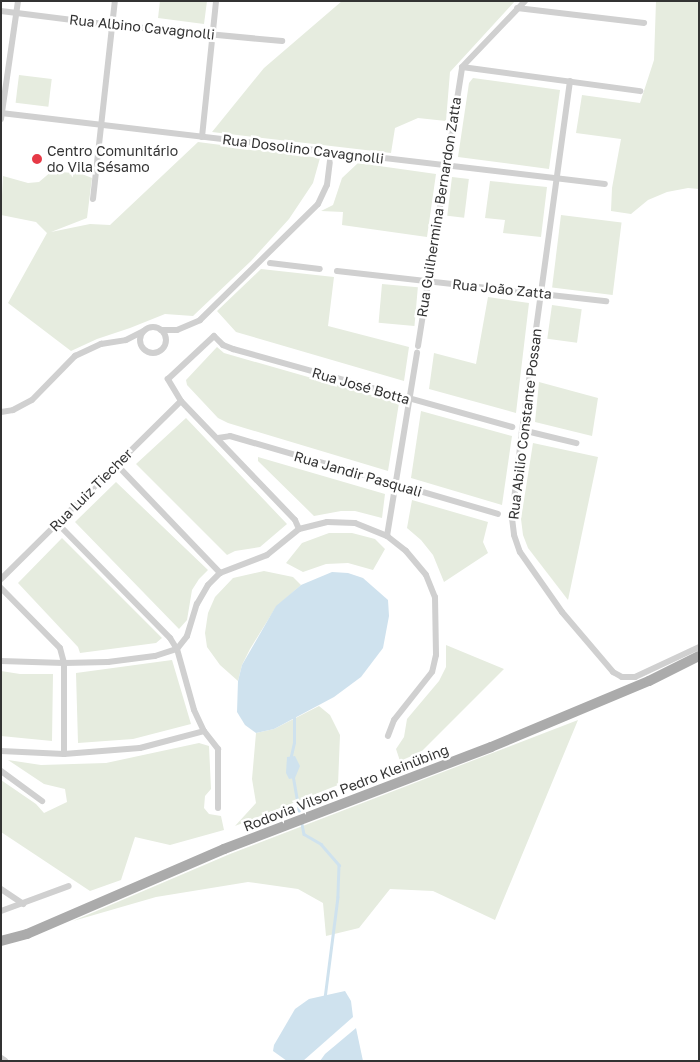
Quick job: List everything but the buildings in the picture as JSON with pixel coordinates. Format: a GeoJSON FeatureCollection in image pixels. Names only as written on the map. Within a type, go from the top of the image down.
{"type":"FeatureCollection","features":[{"type":"Feature","properties":{"kind":"main road","name":"Rodovia Vilson Pedro Kleinübing"},"geometry":{"type":"LineString","coordinates":[[1,941],[27,934],[224,850],[491,747],[649,681],[699,656]]}},
{"type":"Feature","properties":{"kind":"street"},"geometry":{"type":"LineString","coordinates":[[1,119],[18,1]]}},
{"type":"Feature","properties":{"kind":"street"},"geometry":{"type":"LineString","coordinates":[[93,200],[115,1]]}},
{"type":"Feature","properties":{"kind":"street"},"geometry":{"type":"LineString","coordinates":[[202,137],[216,1]]}},
{"type":"Feature","properties":{"kind":"street"},"geometry":{"type":"LineString","coordinates":[[462,67],[525,1]]}},
{"type":"Feature","properties":{"kind":"street"},"geometry":{"type":"LineString","coordinates":[[518,8],[644,23]]}},
{"type":"Feature","properties":{"kind":"street","name":"Rua Albino Cavagnolli"},"geometry":{"type":"LineString","coordinates":[[1,11],[112,25],[282,42]]}},
{"type":"Feature","properties":{"kind":"street"},"geometry":{"type":"LineString","coordinates":[[462,67],[640,91]]}},
{"type":"Feature","properties":{"kind":"street","name":"Rua Guilhermina Bernardon Zatta"},"geometry":{"type":"LineString","coordinates":[[387,536],[462,67]]}},
{"type":"Feature","properties":{"kind":"street","name":"Rua Abilio Constante Possan"},"geometry":{"type":"LineString","coordinates":[[570,81],[522,430],[512,518],[514,535],[520,552],[562,612],[613,672],[622,677],[635,677],[699,646]]}},
{"type":"Feature","properties":{"kind":"street","name":"Rua Dosolino Cavagnolli"},"geometry":{"type":"LineString","coordinates":[[2,113],[605,184]]}},
{"type":"Feature","properties":{"kind":"street"},"geometry":{"type":"LineString","coordinates":[[1,412],[13,410],[32,400],[75,356],[101,344],[126,340],[154,328],[177,330],[200,320],[318,204],[327,185],[331,153]]}},
{"type":"Feature","properties":{"kind":"street"},"geometry":{"type":"LineString","coordinates":[[270,263],[320,268]]}},
{"type":"Feature","properties":{"kind":"street","name":"Rua João Zatta"},"geometry":{"type":"LineString","coordinates":[[337,270],[606,301]]}},
{"type":"Feature","properties":{"kind":"street"},"geometry":{"type":"LineString","coordinates":[[161,330],[165,336],[166,344]]}},
{"type":"Feature","properties":{"kind":"street"},"geometry":{"type":"LineString","coordinates":[[126,340],[154,353],[162,350],[177,330]]}},
{"type":"Feature","properties":{"kind":"street"},"geometry":{"type":"LineString","coordinates":[[143,347],[141,339],[144,331]]}},
{"type":"Feature","properties":{"kind":"street","name":"Rua José Botta"},"geometry":{"type":"LineString","coordinates":[[182,401],[168,379],[214,336],[223,345],[233,349],[512,427]]}},
{"type":"Feature","properties":{"kind":"street"},"geometry":{"type":"LineString","coordinates":[[182,401],[296,520],[299,529]]}},
{"type":"Feature","properties":{"kind":"street","name":"Rua Luiz Tiecher"},"geometry":{"type":"LineString","coordinates":[[1,579],[182,401]]}},
{"type":"Feature","properties":{"kind":"street"},"geometry":{"type":"LineString","coordinates":[[522,430],[576,443]]}},
{"type":"Feature","properties":{"kind":"street","name":"Rua Jandir Pasquali"},"geometry":{"type":"LineString","coordinates":[[218,438],[230,436],[498,514]]}},
{"type":"Feature","properties":{"kind":"street"},"geometry":{"type":"LineString","coordinates":[[116,464],[220,573]]}},
{"type":"Feature","properties":{"kind":"street"},"geometry":{"type":"LineString","coordinates":[[1,661],[64,664],[108,662],[155,656],[176,649],[187,636],[197,604],[208,584],[220,573],[267,555],[299,529],[327,522],[355,523],[387,536],[406,551],[426,575],[435,597],[436,655],[432,672],[394,720],[388,736]]}},
{"type":"Feature","properties":{"kind":"street"},"geometry":{"type":"LineString","coordinates":[[58,524],[170,638],[176,649],[194,710],[204,731],[218,749],[218,808]]}},
{"type":"Feature","properties":{"kind":"street"},"geometry":{"type":"LineString","coordinates":[[1,588],[60,648],[64,664],[64,754]]}},
{"type":"Feature","properties":{"kind":"street"},"geometry":{"type":"LineString","coordinates":[[1,751],[64,754],[140,748],[204,731]]}},
{"type":"Feature","properties":{"kind":"street"},"geometry":{"type":"LineString","coordinates":[[1,771],[42,801]]}},
{"type":"Feature","properties":{"kind":"street"},"geometry":{"type":"LineString","coordinates":[[1,911],[70,886]]}},
{"type":"Feature","properties":{"kind":"street"},"geometry":{"type":"LineString","coordinates":[[1,889],[23,904]]}},
{"type":"Feature","properties":{"kind":"shaded area"},"geometry":{"type":"Polygon","coordinates":[[[160,1],[207,1],[204,24],[158,18],[160,1]]]}},
{"type":"Feature","properties":{"kind":"shaded area"},"geometry":{"type":"Polygon","coordinates":[[[342,1],[515,1],[450,72],[446,121],[418,118],[395,128],[391,153],[212,132],[264,68],[342,1]]]}},
{"type":"Feature","properties":{"kind":"shaded area"},"geometry":{"type":"Polygon","coordinates":[[[656,1],[699,1],[699,189],[688,188],[667,192],[648,200],[631,214],[611,211],[612,188],[621,139],[576,133],[582,95],[640,103],[654,60],[656,1]]]}},
{"type":"Feature","properties":{"kind":"shaded area"},"geometry":{"type":"Polygon","coordinates":[[[19,75],[52,79],[48,107],[16,103],[19,75]]]}},
{"type":"Feature","properties":{"kind":"shaded area"},"geometry":{"type":"Polygon","coordinates":[[[473,78],[560,90],[549,169],[458,157],[469,83],[473,78]]]}},
{"type":"Feature","properties":{"kind":"shaded area"},"geometry":{"type":"Polygon","coordinates":[[[198,142],[320,158],[313,183],[289,219],[251,261],[193,316],[165,314],[97,339],[71,351],[8,303],[47,233],[36,222],[1,215],[3,176],[28,183],[39,182],[52,171],[82,174],[92,178],[87,218],[51,232],[90,224],[110,225],[198,142]]]}},
{"type":"Feature","properties":{"kind":"shaded area"},"geometry":{"type":"Polygon","coordinates":[[[358,163],[436,174],[427,237],[342,225],[343,212],[321,211],[333,205],[342,178],[358,163]]]}},
{"type":"Feature","properties":{"kind":"shaded area"},"geometry":{"type":"Polygon","coordinates":[[[452,177],[469,179],[464,218],[447,216],[452,177]]]}},
{"type":"Feature","properties":{"kind":"shaded area"},"geometry":{"type":"Polygon","coordinates":[[[490,181],[547,187],[541,237],[503,233],[505,220],[485,218],[490,181]]]}},
{"type":"Feature","properties":{"kind":"shaded area"},"geometry":{"type":"Polygon","coordinates":[[[561,215],[622,222],[613,295],[552,287],[561,215]]]}},
{"type":"Feature","properties":{"kind":"shaded area"},"geometry":{"type":"Polygon","coordinates":[[[261,269],[334,277],[328,326],[409,347],[404,381],[236,332],[217,311],[261,269]]]}},
{"type":"Feature","properties":{"kind":"shaded area"},"geometry":{"type":"Polygon","coordinates":[[[382,284],[418,287],[414,326],[379,323],[382,284]]]}},
{"type":"Feature","properties":{"kind":"shaded area"},"geometry":{"type":"Polygon","coordinates":[[[488,297],[529,303],[516,413],[429,389],[434,353],[476,364],[488,297]]]}},
{"type":"Feature","properties":{"kind":"shaded area"},"geometry":{"type":"Polygon","coordinates":[[[552,305],[582,309],[577,343],[547,339],[552,305]]]}},
{"type":"Feature","properties":{"kind":"shaded area"},"geometry":{"type":"Polygon","coordinates":[[[217,347],[224,353],[399,403],[388,471],[228,423],[218,418],[187,385],[186,380],[217,347]]]}},
{"type":"Feature","properties":{"kind":"shaded area"},"geometry":{"type":"Polygon","coordinates":[[[539,382],[598,398],[592,436],[535,422],[539,382]]]}},
{"type":"Feature","properties":{"kind":"shaded area"},"geometry":{"type":"Polygon","coordinates":[[[421,411],[512,436],[502,505],[411,478],[421,411]]]}},
{"type":"Feature","properties":{"kind":"shaded area"},"geometry":{"type":"Polygon","coordinates":[[[186,418],[287,524],[260,547],[235,551],[227,555],[136,464],[186,418]]]}},
{"type":"Feature","properties":{"kind":"shaded area"},"geometry":{"type":"Polygon","coordinates":[[[533,443],[598,457],[568,600],[528,548],[523,535],[521,519],[533,443]]]}},
{"type":"Feature","properties":{"kind":"shaded area"},"geometry":{"type":"Polygon","coordinates":[[[258,457],[385,494],[382,518],[355,511],[341,511],[314,516],[258,461],[258,457]]]}},
{"type":"Feature","properties":{"kind":"shaded area"},"geometry":{"type":"Polygon","coordinates":[[[116,482],[208,570],[192,590],[187,620],[179,629],[75,522],[116,482]]]}},
{"type":"Feature","properties":{"kind":"shaded area"},"geometry":{"type":"Polygon","coordinates":[[[412,500],[488,522],[483,542],[488,553],[444,582],[433,555],[421,540],[407,528],[412,500]]]}},
{"type":"Feature","properties":{"kind":"shaded area"},"geometry":{"type":"Polygon","coordinates":[[[329,533],[352,533],[375,539],[385,549],[373,570],[348,563],[326,564],[303,572],[286,563],[302,543],[329,533]]]}},
{"type":"Feature","properties":{"kind":"shaded area"},"geometry":{"type":"Polygon","coordinates":[[[62,538],[162,638],[156,643],[80,653],[78,647],[18,583],[62,538]]]}},
{"type":"Feature","properties":{"kind":"shaded area"},"geometry":{"type":"Polygon","coordinates":[[[264,571],[293,577],[301,585],[276,607],[250,649],[242,665],[238,681],[220,665],[207,647],[205,633],[208,613],[215,597],[233,578],[264,571]]]}},
{"type":"Feature","properties":{"kind":"shaded area"},"geometry":{"type":"Polygon","coordinates":[[[446,645],[504,669],[421,752],[400,761],[396,749],[404,737],[407,719],[439,681],[446,667],[446,645]]]}},
{"type":"Feature","properties":{"kind":"shaded area"},"geometry":{"type":"Polygon","coordinates":[[[172,660],[191,724],[133,739],[78,743],[76,673],[172,660]]]}},
{"type":"Feature","properties":{"kind":"shaded area"},"geometry":{"type":"Polygon","coordinates":[[[1,671],[20,674],[53,674],[52,741],[1,736],[1,671]]]}},
{"type":"Feature","properties":{"kind":"shaded area"},"geometry":{"type":"Polygon","coordinates":[[[319,706],[330,715],[340,735],[338,785],[235,826],[256,803],[252,779],[256,733],[274,729],[319,706]]]}},
{"type":"Feature","properties":{"kind":"shaded area"},"geometry":{"type":"Polygon","coordinates":[[[578,720],[495,920],[433,891],[390,889],[359,928],[326,936],[323,903],[298,889],[248,882],[156,897],[73,921],[230,854],[578,720]]]}},
{"type":"Feature","properties":{"kind":"shaded area"},"geometry":{"type":"Polygon","coordinates":[[[199,743],[209,746],[211,789],[205,796],[204,808],[209,814],[221,816],[224,830],[170,845],[135,837],[121,880],[90,891],[1,832],[1,780],[36,804],[44,813],[67,802],[65,789],[44,784],[8,760],[41,765],[106,763],[199,743]]]}},
{"type":"Feature","properties":{"kind":"water"},"geometry":{"type":"Polygon","coordinates":[[[332,572],[348,573],[363,578],[388,600],[389,616],[383,648],[361,677],[334,697],[274,729],[256,733],[245,725],[237,712],[238,681],[242,665],[276,606],[301,585],[332,572]]]}},
{"type":"Feature","properties":{"kind":"water"},"geometry":{"type":"Polygon","coordinates":[[[295,756],[300,766],[295,778],[289,779],[286,773],[287,757],[295,756]]]}},
{"type":"Feature","properties":{"kind":"water"},"geometry":{"type":"Polygon","coordinates":[[[345,991],[351,1001],[353,1017],[303,1061],[287,1061],[273,1051],[274,1045],[295,1009],[309,999],[345,991]]]}},
{"type":"Feature","properties":{"kind":"water"},"geometry":{"type":"Polygon","coordinates":[[[356,1028],[363,1061],[320,1061],[325,1054],[356,1028]]]}},
{"type":"Feature","properties":{"kind":"waterway"},"geometry":{"type":"LineString","coordinates":[[290,760],[294,743],[294,716]]}},
{"type":"Feature","properties":{"kind":"waterway"},"geometry":{"type":"LineString","coordinates":[[293,775],[299,810]]}},
{"type":"Feature","properties":{"kind":"waterway"},"geometry":{"type":"LineString","coordinates":[[302,824],[304,834],[321,844],[339,865],[338,897],[325,998]]}},
{"type":"Feature","properties":{"kind":"place","name":"Centro Comunitário do Vila Sésamo"},"geometry":{"type":"Point","coordinates":[37,159]}}]}
